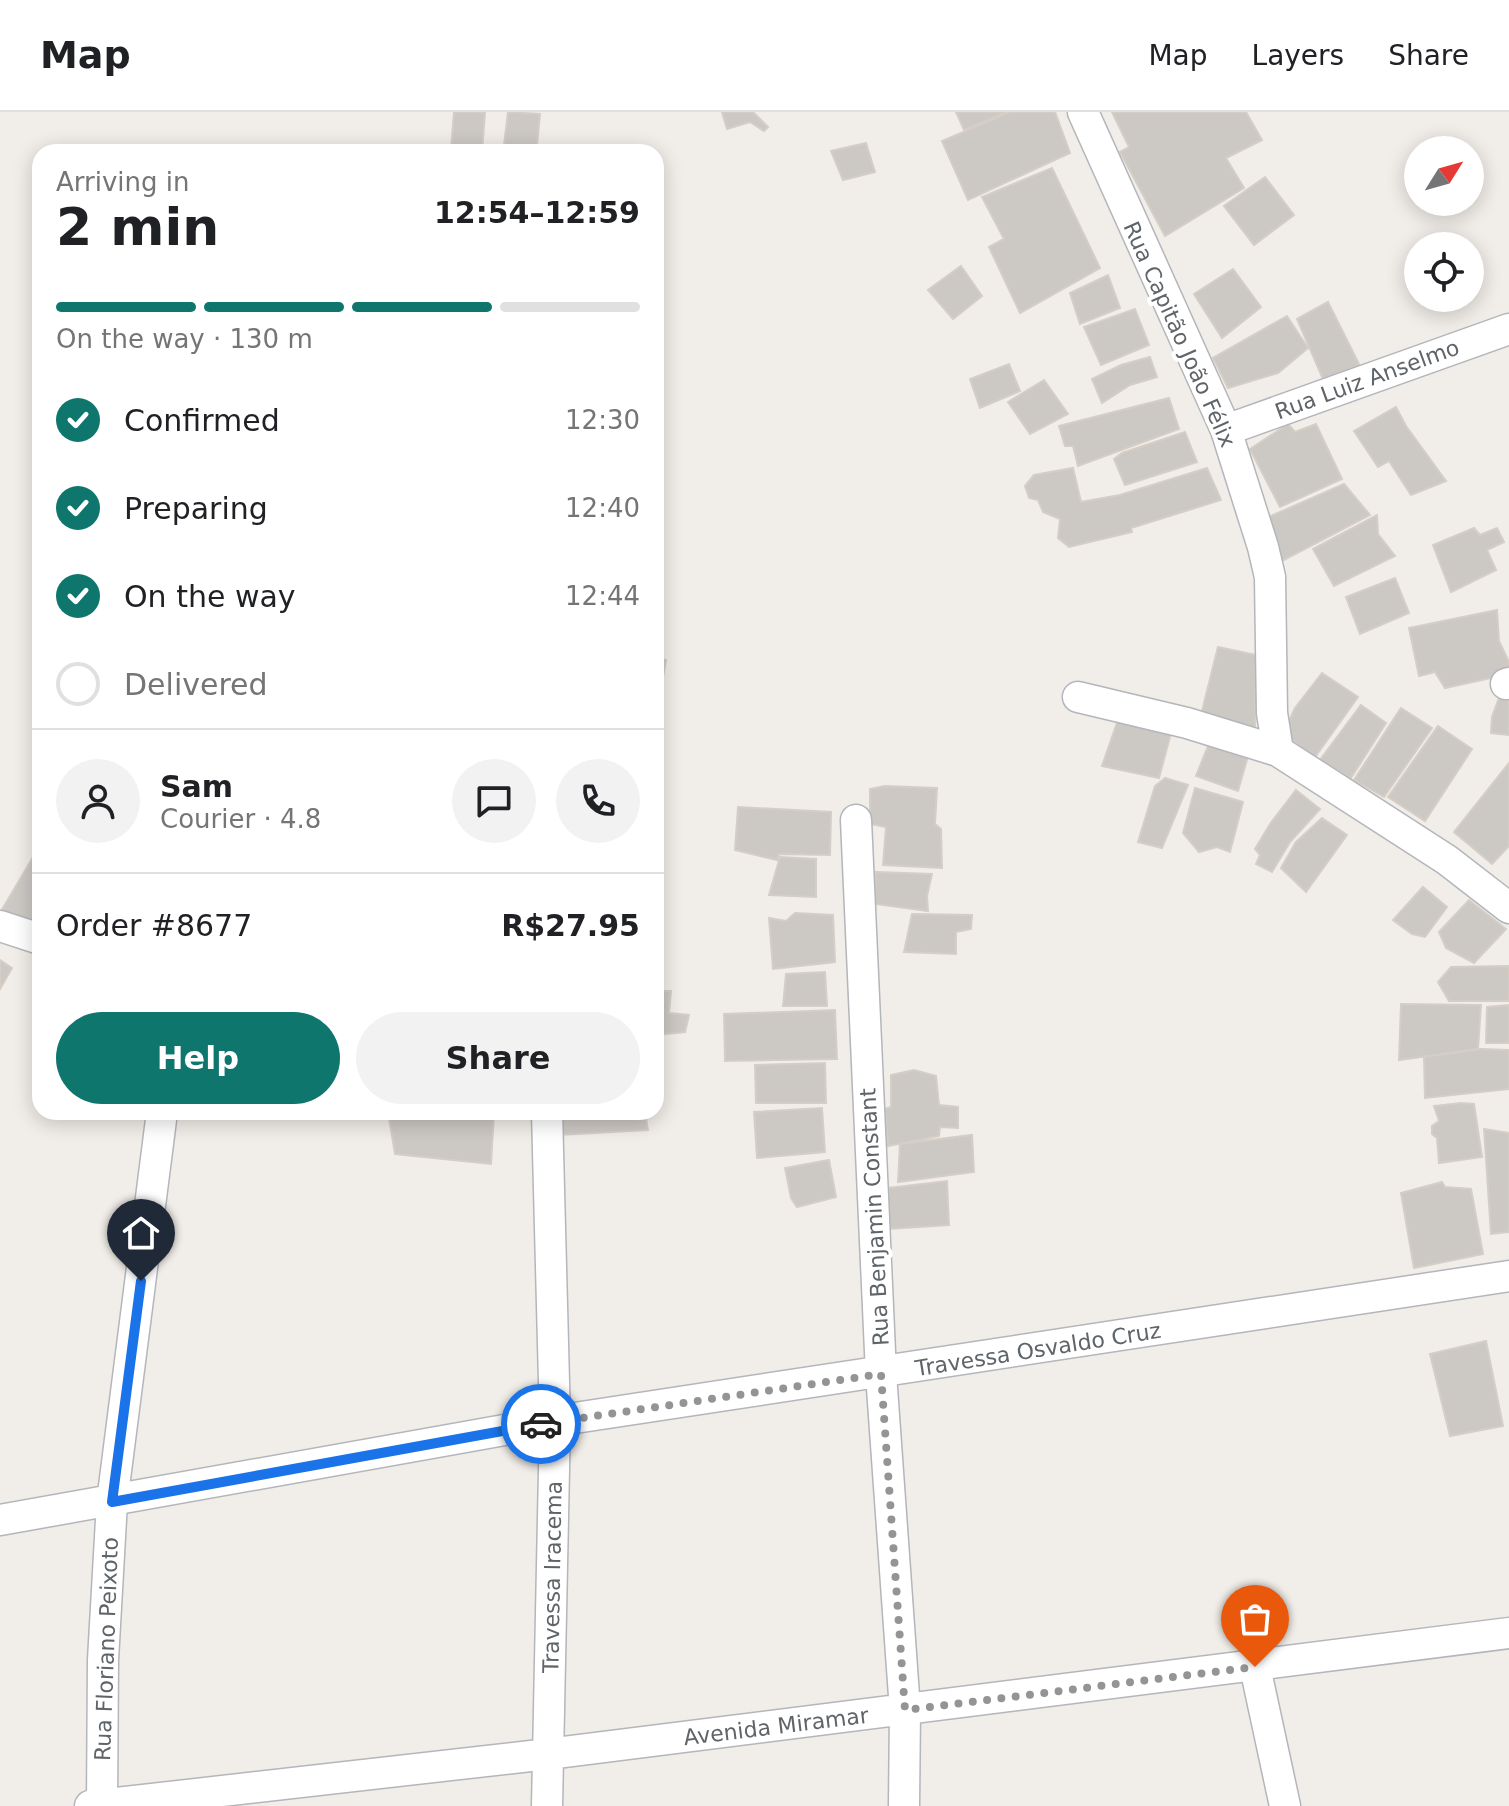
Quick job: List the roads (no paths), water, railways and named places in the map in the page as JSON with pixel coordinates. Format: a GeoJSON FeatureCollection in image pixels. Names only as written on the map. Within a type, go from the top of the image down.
{"type":"FeatureCollection","features":[{"type":"Feature","properties":{"kind":"street","name":"Rua Capitão João Félix"},"geometry":{"type":"LineString","coordinates":[[1083,112],[1226,430],[1270,577],[1272,713],[1278,751]]}},
{"type":"Feature","properties":{"kind":"street","name":"Rua Luiz Anselmo"},"geometry":{"type":"LineString","coordinates":[[1226,430],[1509,329]]}},
{"type":"Feature","properties":{"kind":"street"},"geometry":{"type":"LineString","coordinates":[[1078,697],[1187,723],[1278,751],[1447,860],[1509,908]]}},
{"type":"Feature","properties":{"kind":"street","name":"Rua Benjamin Constant"},"geometry":{"type":"LineString","coordinates":[[856,820],[881,1374],[905,1710],[904,1806]]}},
{"type":"Feature","properties":{"kind":"street"},"geometry":{"type":"LineString","coordinates":[[0,926],[32,936]]}},
{"type":"Feature","properties":{"kind":"street","name":"Rua Floriano Peixoto"},"geometry":{"type":"LineString","coordinates":[[98,1805],[112,1502],[161,1120]]}},
{"type":"Feature","properties":{"kind":"street","name":"Travessa Iracema"},"geometry":{"type":"LineString","coordinates":[[547,1120],[555,1421],[547,1806]]}},
{"type":"Feature","properties":{"kind":"street","name":"Travessa Osvaldo Cruz"},"geometry":{"type":"LineString","coordinates":[[0,1520],[555,1421],[881,1374],[1509,1276]]}},
{"type":"Feature","properties":{"kind":"street","name":"Avenida Miramar"},"geometry":{"type":"LineString","coordinates":[[98,1805],[548,1754],[1509,1633]]}},
{"type":"Feature","properties":{"kind":"street"},"geometry":{"type":"LineString","coordinates":[[1255,1667],[1285,1806]]}}]}
